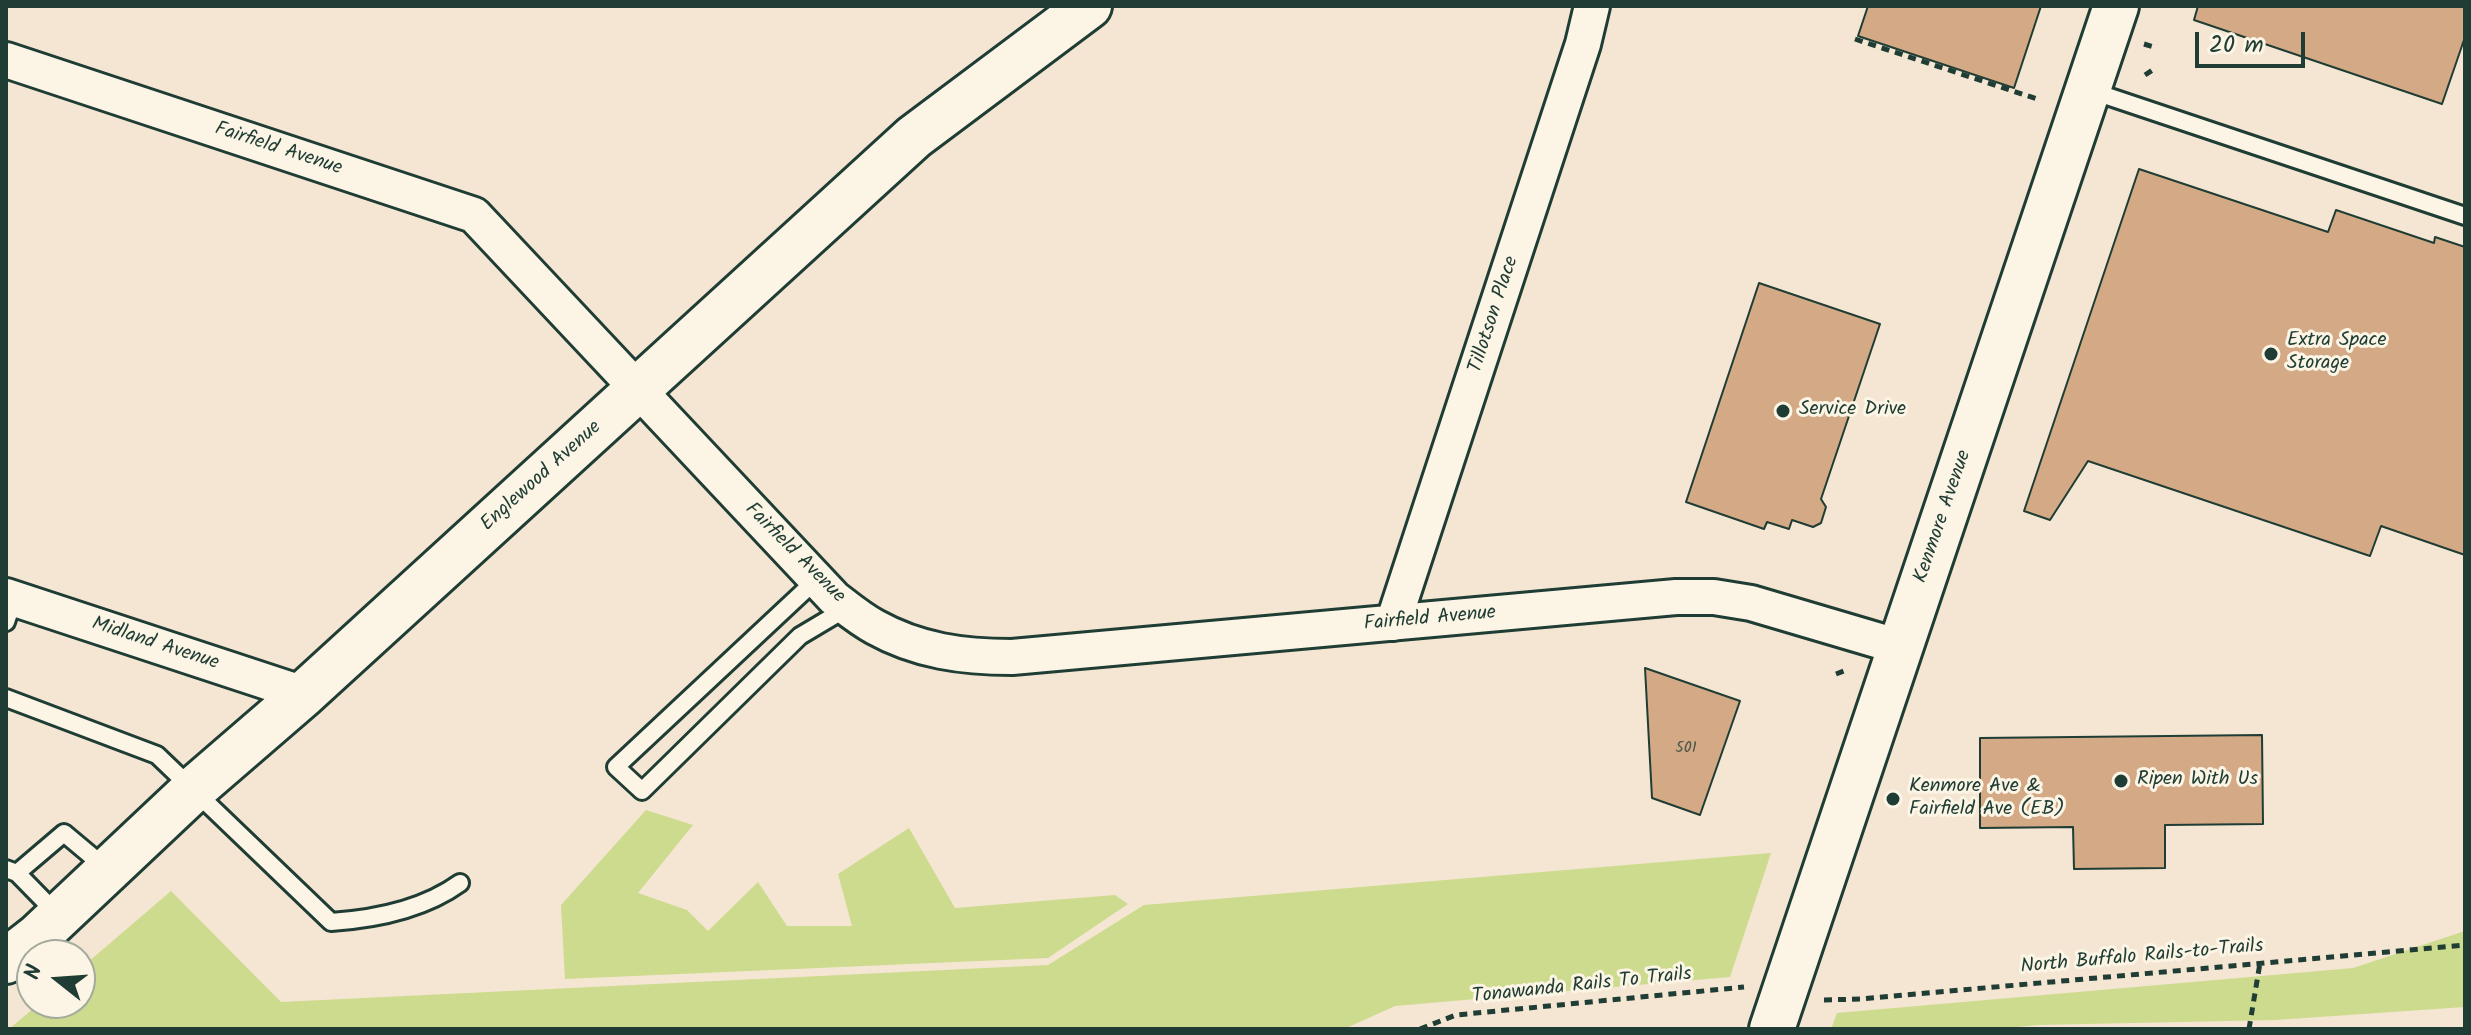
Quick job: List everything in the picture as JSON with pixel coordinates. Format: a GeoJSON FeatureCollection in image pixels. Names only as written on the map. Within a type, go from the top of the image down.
{"type":"FeatureCollection","features":[{"type":"Feature","properties":{"kind":"street","name":"Englewood Avenue"},"geometry":{"type":"LineString","coordinates":[[6,961],[59,916],[194,789],[304,694],[914,137],[1089,6]]}},
{"type":"Feature","properties":{"kind":"street","name":"Tillotson Place"},"geometry":{"type":"LineString","coordinates":[[1393,623],[1578,59],[1592,6]]}},
{"type":"Feature","properties":{"kind":"street","name":"Kenmore Avenue"},"geometry":{"type":"LineString","coordinates":[[1772,1029],[2116,6]]}},
{"type":"Feature","properties":{"kind":"street","name":"Fairfield Avenue"},"geometry":{"type":"LineString","coordinates":[[6,60],[474,215],[834,598],[874,627],[920,647],[966,657],[1012,657],[1676,597],[1714,597],[1751,603],[1900,647]]}},
{"type":"Feature","properties":{"kind":"street","name":"Midland Avenue"},"geometry":{"type":"LineString","coordinates":[[9,605],[304,694]]}},
{"type":"Feature","properties":{"kind":"lane"},"geometry":{"type":"LineString","coordinates":[[2088,90],[2465,216]]}},
{"type":"Feature","properties":{"kind":"lane"},"geometry":{"type":"LineString","coordinates":[[816,580],[616,767],[642,791],[800,636],[847,608]]}},
{"type":"Feature","properties":{"kind":"lane"},"geometry":{"type":"LineString","coordinates":[[6,698],[157,755],[331,922],[368,920],[445,894],[460,883]]}},
{"type":"Feature","properties":{"kind":"lane"},"geometry":{"type":"LineString","coordinates":[[59,916],[11,871],[64,833],[109,870]]}},
{"type":"Feature","properties":{"kind":"path"},"geometry":{"type":"LineString","coordinates":[[1855,39],[2037,99]]}},
{"type":"Feature","properties":{"kind":"path"},"geometry":{"type":"LineString","coordinates":[[2145,75],[2154,69]]}},
{"type":"Feature","properties":{"kind":"path"},"geometry":{"type":"LineString","coordinates":[[1836,674],[1844,671]]}},
{"type":"Feature","properties":{"kind":"path","name":"North Buffalo Rails-to-Trails"},"geometry":{"type":"LineString","coordinates":[[1822,1000],[2465,945]]}},
{"type":"Feature","properties":{"kind":"path"},"geometry":{"type":"LineString","coordinates":[[2249,1029],[2260,963]]}},
{"type":"Feature","properties":{"kind":"path","name":"Tonawanda Rails To Trails"},"geometry":{"type":"LineString","coordinates":[[1420,1029],[1456,1015],[1749,986]]}},
{"type":"Feature","properties":{"kind":"green space"},"geometry":{"type":"Polygon","coordinates":[[[646,810],[693,825],[638,893],[687,910],[708,931],[758,882],[787,926],[852,926],[838,874],[909,828],[955,908],[1115,895],[1128,904],[1048,958],[565,979],[561,905],[646,810]]]}},
{"type":"Feature","properties":{"kind":"green space"},"geometry":{"type":"Polygon","coordinates":[[[1771,853],[1730,977],[1395,1006],[1344,1029],[9,1029],[21,1019],[96,1019],[96,955],[171,891],[281,1002],[1048,965],[1144,905],[1771,853]]]}},
{"type":"Feature","properties":{"kind":"green space"},"geometry":{"type":"Polygon","coordinates":[[[2465,931],[2465,1007],[2276,1020],[2038,1025],[1997,1029],[1831,1029],[1837,1013],[2353,968],[2465,931]]]}},
{"type":"Feature","properties":{"kind":"building"},"geometry":{"type":"Polygon","coordinates":[[[1868,6],[2041,6],[2014,88],[1858,36],[1868,6]]]}},
{"type":"Feature","properties":{"kind":"building"},"geometry":{"type":"Polygon","coordinates":[[[2198,6],[2465,6],[2465,37],[2442,104],[2194,20],[2198,6]]]}},
{"type":"Feature","properties":{"kind":"building","name":"Extra Space Storage"},"geometry":{"type":"Polygon","coordinates":[[[2139,169],[2328,232],[2336,210],[2434,243],[2435,237],[2465,247],[2465,555],[2381,526],[2370,556],[2088,461],[2050,520],[2024,511],[2139,169]]]}},
{"type":"Feature","properties":{"kind":"building","name":"Service Drive"},"geometry":{"type":"Polygon","coordinates":[[[1759,283],[1880,324],[1821,499],[1826,507],[1821,523],[1813,527],[1792,520],[1789,529],[1767,522],[1764,529],[1686,502],[1759,283]]]}},
{"type":"Feature","properties":{"kind":"building"},"geometry":{"type":"Polygon","coordinates":[[[1645,668],[1740,701],[1700,815],[1652,798],[1645,668]]]}},
{"type":"Feature","properties":{"kind":"building","name":"Ripen With Us"},"geometry":{"type":"Polygon","coordinates":[[[2262,735],[2263,824],[2165,825],[2165,868],[2074,869],[2073,827],[1980,828],[1980,738],[2262,735]]]}},
{"type":"Feature","properties":{"kind":"place","name":"Extra Space Storage"},"geometry":{"type":"Point","coordinates":[2271,354]}},
{"type":"Feature","properties":{"kind":"place","name":"Service Drive"},"geometry":{"type":"Point","coordinates":[1783,411]}},
{"type":"Feature","properties":{"kind":"place","name":"Ripen With Us"},"geometry":{"type":"Point","coordinates":[2121,781]}},
{"type":"Feature","properties":{"kind":"place","name":"Kenmore Ave & Fairfield Ave (EB)"},"geometry":{"type":"Point","coordinates":[1893,799]}}]}
